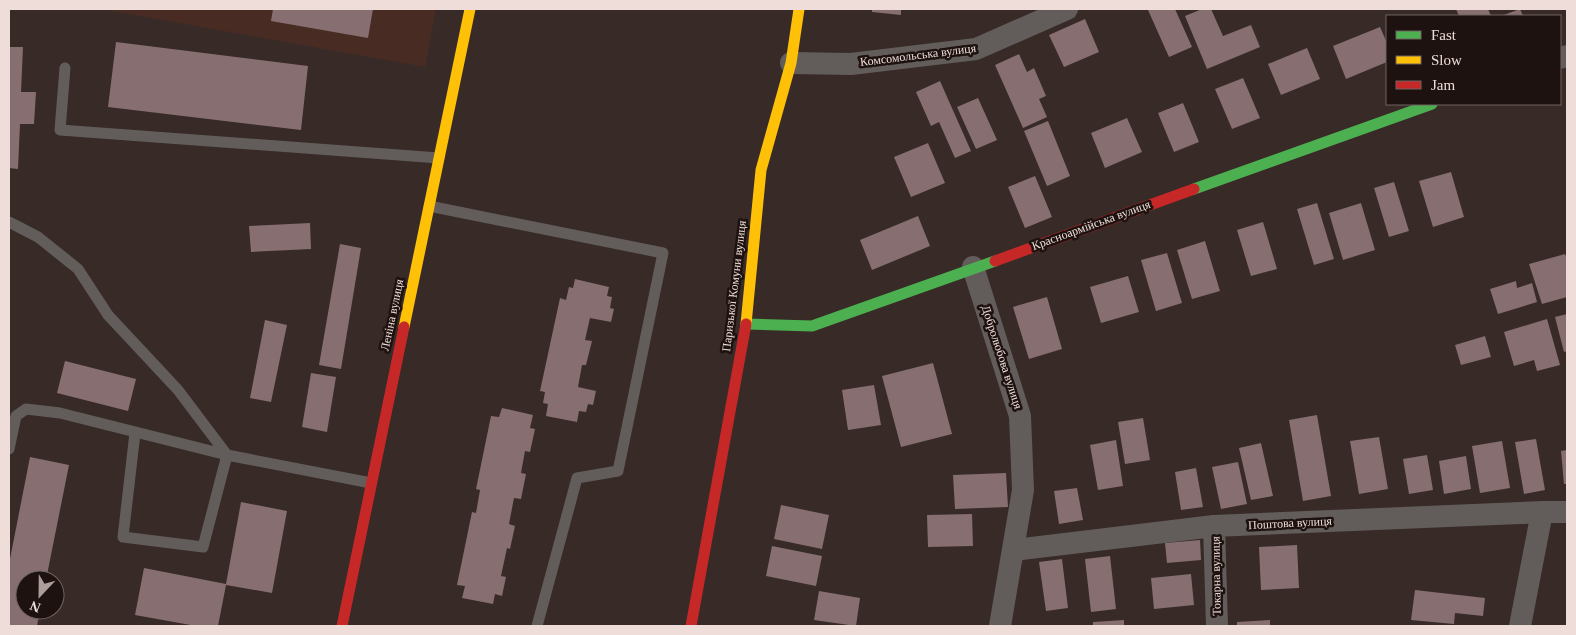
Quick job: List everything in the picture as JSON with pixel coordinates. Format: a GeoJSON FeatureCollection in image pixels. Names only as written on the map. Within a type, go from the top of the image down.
{"type":"FeatureCollection","features":[{"type":"Feature","properties":{"kind":"street","name":"Леніна вулиця"},"geometry":{"type":"LineString","coordinates":[[342,626],[470,9]]}},
{"type":"Feature","properties":{"kind":"street","name":"Паризької Комуни вулиця"},"geometry":{"type":"LineString","coordinates":[[691,626],[746,324],[760,170],[791,63],[799,9]]}},
{"type":"Feature","properties":{"kind":"street","name":"Комсомольська вулиця"},"geometry":{"type":"LineString","coordinates":[[791,63],[851,64],[976,50],[1067,9]]}},
{"type":"Feature","properties":{"kind":"street","name":"Красноармійська вулиця"},"geometry":{"type":"LineString","coordinates":[[746,324],[812,326],[1429,105]]}},
{"type":"Feature","properties":{"kind":"street","name":"Добролюбова вулиця"},"geometry":{"type":"LineString","coordinates":[[973,267],[1020,416],[1023,490],[1000,626]]}},
{"type":"Feature","properties":{"kind":"street"},"geometry":{"type":"LineString","coordinates":[[1520,626],[1542,512]]}},
{"type":"Feature","properties":{"kind":"street","name":"Поштова вулиця"},"geometry":{"type":"LineString","coordinates":[[1014,550],[1214,526],[1567,512]]}},
{"type":"Feature","properties":{"kind":"street","name":"Токарна вулиця"},"geometry":{"type":"LineString","coordinates":[[1214,526],[1217,626]]}},
{"type":"Feature","properties":{"kind":"lane"},"geometry":{"type":"LineString","coordinates":[[65,68],[60,130],[439,158]]}},
{"type":"Feature","properties":{"kind":"lane"},"geometry":{"type":"LineString","coordinates":[[429,206],[663,253],[618,471],[578,478],[536,626]]}},
{"type":"Feature","properties":{"kind":"lane"},"geometry":{"type":"LineString","coordinates":[[9,222],[38,237],[78,269],[108,315],[178,390],[227,456]]}},
{"type":"Feature","properties":{"kind":"lane"},"geometry":{"type":"LineString","coordinates":[[9,449],[16,416],[26,409],[60,413],[227,456],[371,483]]}},
{"type":"Feature","properties":{"kind":"lane"},"geometry":{"type":"LineString","coordinates":[[135,432],[123,536],[203,547],[227,456]]}},
{"type":"Feature","properties":{"kind":"shaded area"},"geometry":{"type":"Polygon","coordinates":[[[101,9],[436,9],[425,67],[101,9]]]}},
{"type":"Feature","properties":{"kind":"building"},"geometry":{"type":"Polygon","coordinates":[[[273,9],[373,9],[368,38],[271,21],[273,9]]]}},
{"type":"Feature","properties":{"kind":"building"},"geometry":{"type":"Polygon","coordinates":[[[872,9],[901,9],[901,15],[872,12],[872,9]]]}},
{"type":"Feature","properties":{"kind":"building"},"geometry":{"type":"Polygon","coordinates":[[[1175,9],[1192,47],[1169,57],[1148,10],[1175,9]]]}},
{"type":"Feature","properties":{"kind":"building"},"geometry":{"type":"Polygon","coordinates":[[[1202,9],[1211,9],[1223,36],[1251,25],[1260,47],[1207,69],[1185,16],[1202,9]]]}},
{"type":"Feature","properties":{"kind":"building"},"geometry":{"type":"Polygon","coordinates":[[[1456,9],[1488,9],[1491,15],[1459,15],[1456,9]]]}},
{"type":"Feature","properties":{"kind":"building"},"geometry":{"type":"Polygon","coordinates":[[[1520,9],[1523,15],[1504,15],[1520,9]]]}},
{"type":"Feature","properties":{"kind":"building"},"geometry":{"type":"Polygon","coordinates":[[[1085,19],[1099,52],[1064,67],[1049,35],[1085,19]]]}},
{"type":"Feature","properties":{"kind":"building"},"geometry":{"type":"Polygon","coordinates":[[[1380,27],[1386,41],[1386,62],[1346,79],[1333,46],[1380,27]]]}},
{"type":"Feature","properties":{"kind":"building"},"geometry":{"type":"Polygon","coordinates":[[[116,42],[308,66],[301,130],[108,107],[116,42]]]}},
{"type":"Feature","properties":{"kind":"building"},"geometry":{"type":"Polygon","coordinates":[[[9,47],[23,47],[21,92],[36,92],[34,124],[20,124],[18,169],[9,168],[9,47]]]}},
{"type":"Feature","properties":{"kind":"building"},"geometry":{"type":"Polygon","coordinates":[[[1307,48],[1320,79],[1281,95],[1268,64],[1307,48]]]}},
{"type":"Feature","properties":{"kind":"building"},"geometry":{"type":"Polygon","coordinates":[[[1019,54],[1027,72],[1034,68],[1046,96],[1039,99],[1047,117],[1023,128],[995,65],[1019,54]]]}},
{"type":"Feature","properties":{"kind":"building"},"geometry":{"type":"Polygon","coordinates":[[[1243,78],[1260,118],[1232,129],[1215,89],[1243,78]]]}},
{"type":"Feature","properties":{"kind":"building"},"geometry":{"type":"Polygon","coordinates":[[[940,81],[971,151],[955,158],[939,122],[931,126],[916,92],[940,81]]]}},
{"type":"Feature","properties":{"kind":"building"},"geometry":{"type":"Polygon","coordinates":[[[978,98],[997,140],[976,149],[957,107],[978,98]]]}},
{"type":"Feature","properties":{"kind":"building"},"geometry":{"type":"Polygon","coordinates":[[[1183,103],[1199,142],[1174,152],[1158,113],[1183,103]]]}},
{"type":"Feature","properties":{"kind":"building"},"geometry":{"type":"Polygon","coordinates":[[[1127,118],[1142,152],[1105,168],[1091,133],[1127,118]]]}},
{"type":"Feature","properties":{"kind":"building"},"geometry":{"type":"Polygon","coordinates":[[[1048,121],[1070,176],[1047,186],[1024,131],[1048,121]]]}},
{"type":"Feature","properties":{"kind":"building"},"geometry":{"type":"Polygon","coordinates":[[[928,143],[945,183],[911,197],[894,157],[928,143]]]}},
{"type":"Feature","properties":{"kind":"building"},"geometry":{"type":"Polygon","coordinates":[[[1451,172],[1464,217],[1433,227],[1419,181],[1451,172]]]}},
{"type":"Feature","properties":{"kind":"building"},"geometry":{"type":"Polygon","coordinates":[[[1035,176],[1052,217],[1025,228],[1008,187],[1035,176]]]}},
{"type":"Feature","properties":{"kind":"building"},"geometry":{"type":"Polygon","coordinates":[[[1394,182],[1409,231],[1389,237],[1374,188],[1394,182]]]}},
{"type":"Feature","properties":{"kind":"building"},"geometry":{"type":"Polygon","coordinates":[[[1317,203],[1334,259],[1314,265],[1297,209],[1317,203]]]}},
{"type":"Feature","properties":{"kind":"building"},"geometry":{"type":"Polygon","coordinates":[[[1361,203],[1375,250],[1343,260],[1329,213],[1361,203]]]}},
{"type":"Feature","properties":{"kind":"building"},"geometry":{"type":"Polygon","coordinates":[[[918,216],[930,246],[872,270],[860,240],[918,216]]]}},
{"type":"Feature","properties":{"kind":"building"},"geometry":{"type":"Polygon","coordinates":[[[1263,222],[1277,269],[1251,276],[1237,230],[1263,222]]]}},
{"type":"Feature","properties":{"kind":"building"},"geometry":{"type":"Polygon","coordinates":[[[310,223],[311,249],[251,252],[249,226],[310,223]]]}},
{"type":"Feature","properties":{"kind":"building"},"geometry":{"type":"Polygon","coordinates":[[[1205,241],[1220,291],[1192,299],[1177,250],[1205,241]]]}},
{"type":"Feature","properties":{"kind":"building"},"geometry":{"type":"Polygon","coordinates":[[[340,244],[361,248],[341,369],[319,365],[340,244]]]}},
{"type":"Feature","properties":{"kind":"building"},"geometry":{"type":"Polygon","coordinates":[[[1167,253],[1182,303],[1156,311],[1141,260],[1167,253]]]}},
{"type":"Feature","properties":{"kind":"building"},"geometry":{"type":"Polygon","coordinates":[[[1565,254],[1567,260],[1567,297],[1542,304],[1529,264],[1565,254]]]}},
{"type":"Feature","properties":{"kind":"building"},"geometry":{"type":"Polygon","coordinates":[[[1128,276],[1139,312],[1101,323],[1090,287],[1128,276]]]}},
{"type":"Feature","properties":{"kind":"building"},"geometry":{"type":"Polygon","coordinates":[[[575,279],[609,287],[607,296],[612,297],[610,308],[614,309],[611,322],[590,318],[585,340],[592,341],[586,365],[582,365],[578,387],[596,391],[593,405],[588,404],[586,412],[579,411],[577,422],[546,416],[548,404],[543,403],[545,392],[540,391],[560,298],[566,300],[569,287],[573,288],[575,279]]]}},
{"type":"Feature","properties":{"kind":"building"},"geometry":{"type":"Polygon","coordinates":[[[1516,281],[1517,288],[1532,283],[1537,302],[1498,314],[1490,289],[1516,281]]]}},
{"type":"Feature","properties":{"kind":"building"},"geometry":{"type":"Polygon","coordinates":[[[1047,297],[1062,349],[1029,359],[1013,307],[1047,297]]]}},
{"type":"Feature","properties":{"kind":"building"},"geometry":{"type":"Polygon","coordinates":[[[1567,314],[1567,351],[1564,352],[1555,317],[1567,314]]]}},
{"type":"Feature","properties":{"kind":"building"},"geometry":{"type":"Polygon","coordinates":[[[1547,319],[1560,365],[1537,371],[1534,360],[1514,366],[1504,332],[1547,319]]]}},
{"type":"Feature","properties":{"kind":"building"},"geometry":{"type":"Polygon","coordinates":[[[265,320],[287,325],[271,402],[250,398],[265,320]]]}},
{"type":"Feature","properties":{"kind":"building"},"geometry":{"type":"Polygon","coordinates":[[[1485,336],[1491,357],[1461,365],[1455,345],[1485,336]]]}},
{"type":"Feature","properties":{"kind":"building"},"geometry":{"type":"Polygon","coordinates":[[[65,361],[136,379],[128,411],[57,393],[65,361]]]}},
{"type":"Feature","properties":{"kind":"building"},"geometry":{"type":"Polygon","coordinates":[[[933,363],[952,434],[901,447],[882,376],[933,363]]]}},
{"type":"Feature","properties":{"kind":"building"},"geometry":{"type":"Polygon","coordinates":[[[311,373],[336,377],[327,432],[302,427],[311,373]]]}},
{"type":"Feature","properties":{"kind":"building"},"geometry":{"type":"Polygon","coordinates":[[[874,385],[881,425],[848,430],[842,390],[874,385]]]}},
{"type":"Feature","properties":{"kind":"building"},"geometry":{"type":"Polygon","coordinates":[[[502,408],[533,415],[530,428],[535,429],[530,452],[525,451],[521,473],[526,474],[521,499],[514,498],[509,524],[515,526],[510,549],[507,548],[501,576],[506,577],[502,596],[495,594],[493,604],[462,598],[465,586],[457,585],[472,512],[476,513],[480,490],[476,489],[491,416],[499,417],[502,408]]]}},
{"type":"Feature","properties":{"kind":"building"},"geometry":{"type":"Polygon","coordinates":[[[1317,415],[1331,496],[1303,501],[1289,420],[1317,415]]]}},
{"type":"Feature","properties":{"kind":"building"},"geometry":{"type":"Polygon","coordinates":[[[1143,418],[1150,460],[1125,464],[1118,422],[1143,418]]]}},
{"type":"Feature","properties":{"kind":"building"},"geometry":{"type":"Polygon","coordinates":[[[1379,437],[1388,489],[1359,494],[1350,441],[1379,437]]]}},
{"type":"Feature","properties":{"kind":"building"},"geometry":{"type":"Polygon","coordinates":[[[1536,439],[1545,490],[1524,494],[1515,442],[1536,439]]]}},
{"type":"Feature","properties":{"kind":"building"},"geometry":{"type":"Polygon","coordinates":[[[1116,440],[1123,486],[1098,490],[1090,445],[1116,440]]]}},
{"type":"Feature","properties":{"kind":"building"},"geometry":{"type":"Polygon","coordinates":[[[1502,441],[1510,488],[1480,493],[1472,446],[1502,441]]]}},
{"type":"Feature","properties":{"kind":"building"},"geometry":{"type":"Polygon","coordinates":[[[1261,443],[1273,496],[1251,500],[1239,448],[1261,443]]]}},
{"type":"Feature","properties":{"kind":"building"},"geometry":{"type":"Polygon","coordinates":[[[1567,450],[1567,484],[1564,484],[1561,451],[1567,450]]]}},
{"type":"Feature","properties":{"kind":"building"},"geometry":{"type":"Polygon","coordinates":[[[1427,455],[1433,490],[1409,494],[1403,459],[1427,455]]]}},
{"type":"Feature","properties":{"kind":"building"},"geometry":{"type":"Polygon","coordinates":[[[1466,456],[1471,489],[1444,494],[1439,461],[1466,456]]]}},
{"type":"Feature","properties":{"kind":"building"},"geometry":{"type":"Polygon","coordinates":[[[30,457],[69,465],[48,570],[15,570],[15,620],[38,620],[37,626],[9,626],[9,564],[30,457]]]}},
{"type":"Feature","properties":{"kind":"building"},"geometry":{"type":"Polygon","coordinates":[[[1238,462],[1247,504],[1221,509],[1212,467],[1238,462]]]}},
{"type":"Feature","properties":{"kind":"building"},"geometry":{"type":"Polygon","coordinates":[[[1196,468],[1203,507],[1181,510],[1175,472],[1196,468]]]}},
{"type":"Feature","properties":{"kind":"building"},"geometry":{"type":"Polygon","coordinates":[[[1006,473],[1008,507],[955,509],[953,475],[1006,473]]]}},
{"type":"Feature","properties":{"kind":"building"},"geometry":{"type":"Polygon","coordinates":[[[1077,488],[1083,520],[1059,524],[1054,491],[1077,488]]]}},
{"type":"Feature","properties":{"kind":"building"},"geometry":{"type":"Polygon","coordinates":[[[241,502],[287,511],[272,593],[226,585],[218,626],[196,626],[135,615],[144,568],[226,584],[241,502]]]}},
{"type":"Feature","properties":{"kind":"building"},"geometry":{"type":"Polygon","coordinates":[[[781,505],[829,515],[822,549],[774,539],[781,505]]]}},
{"type":"Feature","properties":{"kind":"building"},"geometry":{"type":"Polygon","coordinates":[[[972,514],[973,546],[928,547],[927,515],[972,514]]]}},
{"type":"Feature","properties":{"kind":"building"},"geometry":{"type":"Polygon","coordinates":[[[1200,540],[1201,560],[1167,563],[1165,543],[1200,540]]]}},
{"type":"Feature","properties":{"kind":"building"},"geometry":{"type":"Polygon","coordinates":[[[1297,545],[1299,588],[1261,590],[1259,547],[1297,545]]]}},
{"type":"Feature","properties":{"kind":"building"},"geometry":{"type":"Polygon","coordinates":[[[772,546],[822,556],[816,586],[766,576],[772,546]]]}},
{"type":"Feature","properties":{"kind":"building"},"geometry":{"type":"Polygon","coordinates":[[[1110,556],[1116,609],[1091,612],[1085,559],[1110,556]]]}},
{"type":"Feature","properties":{"kind":"building"},"geometry":{"type":"Polygon","coordinates":[[[1062,559],[1068,608],[1046,611],[1039,562],[1062,559]]]}},
{"type":"Feature","properties":{"kind":"building"},"geometry":{"type":"Polygon","coordinates":[[[1191,574],[1194,605],[1154,609],[1151,578],[1191,574]]]}},
{"type":"Feature","properties":{"kind":"building"},"geometry":{"type":"Polygon","coordinates":[[[1415,590],[1485,598],[1483,616],[1455,613],[1454,624],[1411,620],[1415,590]]]}},
{"type":"Feature","properties":{"kind":"building"},"geometry":{"type":"Polygon","coordinates":[[[819,591],[860,598],[856,626],[814,620],[819,591]]]}},
{"type":"Feature","properties":{"kind":"building"},"geometry":{"type":"Polygon","coordinates":[[[1124,620],[1124,626],[1093,626],[1093,622],[1124,620]]]}},
{"type":"Feature","properties":{"kind":"building"},"geometry":{"type":"Polygon","coordinates":[[[1270,620],[1270,626],[1237,626],[1237,622],[1270,620]]]}},
{"type":"Feature","properties":{"kind":"traffic: fast"},"geometry":{"type":"LineString","coordinates":[[1194,189],[1429,105]]}},
{"type":"Feature","properties":{"kind":"traffic: fast"},"geometry":{"type":"LineString","coordinates":[[746,324],[812,326],[995,261]]}},
{"type":"Feature","properties":{"kind":"traffic: slow"},"geometry":{"type":"LineString","coordinates":[[404,327],[470,9]]}},
{"type":"Feature","properties":{"kind":"traffic: slow"},"geometry":{"type":"LineString","coordinates":[[746,324],[761,170],[791,63],[799,9]]}},
{"type":"Feature","properties":{"kind":"traffic: jam"},"geometry":{"type":"LineString","coordinates":[[995,261],[1194,189]]}},
{"type":"Feature","properties":{"kind":"traffic: jam"},"geometry":{"type":"LineString","coordinates":[[691,626],[746,324]]}},
{"type":"Feature","properties":{"kind":"traffic: jam"},"geometry":{"type":"LineString","coordinates":[[342,626],[404,327]]}}]}
